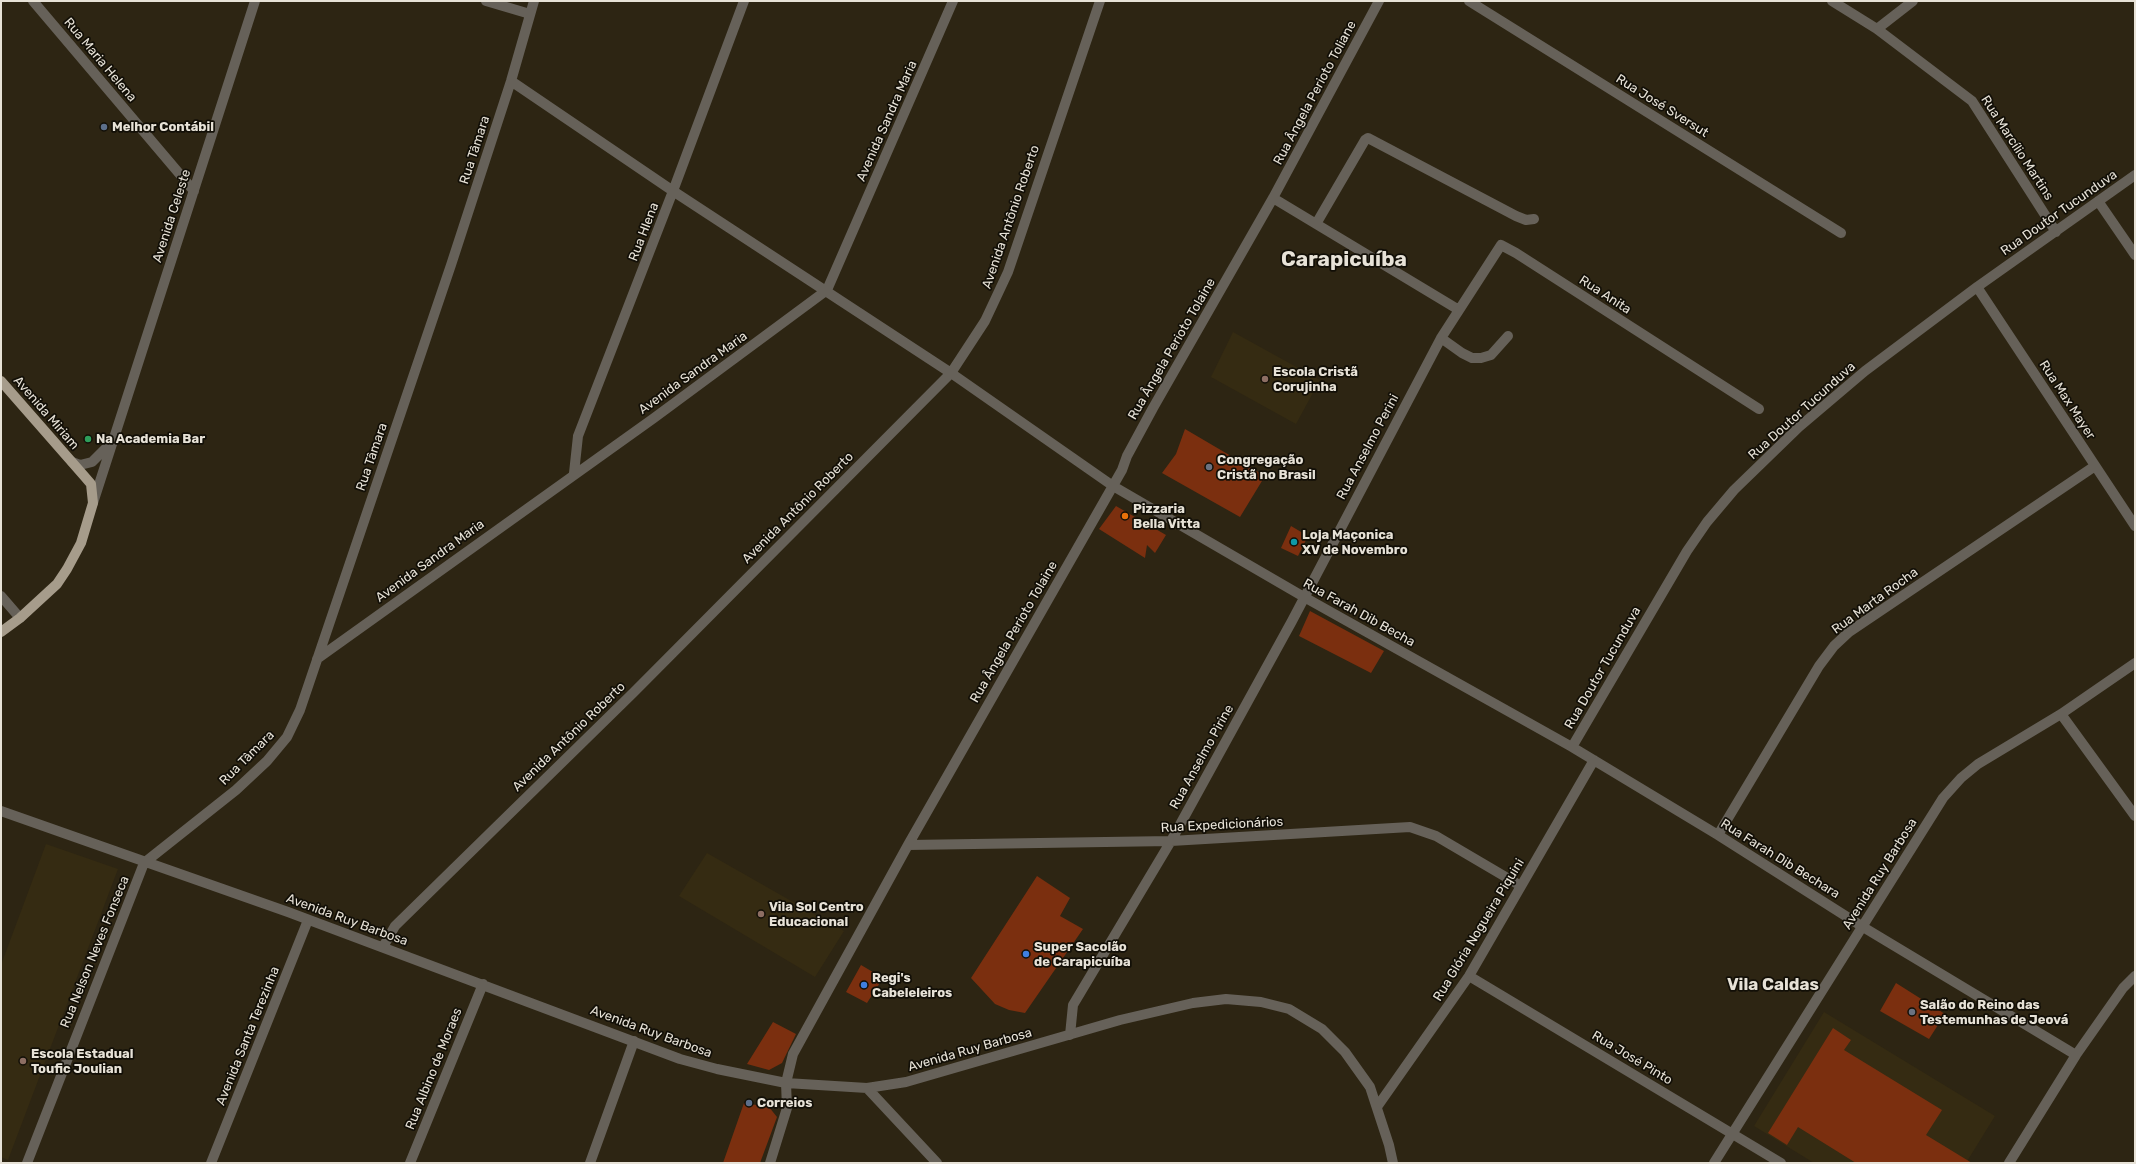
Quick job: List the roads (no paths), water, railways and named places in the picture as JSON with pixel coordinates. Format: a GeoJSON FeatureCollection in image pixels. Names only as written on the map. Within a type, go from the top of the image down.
{"type":"FeatureCollection","features":[{"type":"Feature","properties":{"kind":"main road","name":"Avenida Miriam"},"geometry":{"type":"LineString","coordinates":[[1,381],[72,462]]}},
{"type":"Feature","properties":{"kind":"main road","name":"Avenida Celeste"},"geometry":{"type":"LineString","coordinates":[[1,632],[20,618],[57,584],[81,543],[93,503],[91,484],[72,462]]}},
{"type":"Feature","properties":{"kind":"street","name":"Rua Maria Helena"},"geometry":{"type":"LineString","coordinates":[[33,1],[194,191]]}},
{"type":"Feature","properties":{"kind":"street","name":"Avenida Celeste"},"geometry":{"type":"LineString","coordinates":[[93,503],[112,440],[255,1]]}},
{"type":"Feature","properties":{"kind":"street"},"geometry":{"type":"LineString","coordinates":[[486,1],[530,14]]}},
{"type":"Feature","properties":{"kind":"street","name":"Rua Tâmara"},"geometry":{"type":"LineString","coordinates":[[144,863],[236,790],[267,761],[287,737],[300,710],[426,339],[511,81],[534,1]]}},
{"type":"Feature","properties":{"kind":"street","name":"Rua Hlena"},"geometry":{"type":"LineString","coordinates":[[574,473],[578,436],[673,191],[744,1]]}},
{"type":"Feature","properties":{"kind":"street","name":"Avenida Sandra Maria"},"geometry":{"type":"LineString","coordinates":[[317,658],[574,473],[654,418],[827,290],[953,1]]}},
{"type":"Feature","properties":{"kind":"street","name":"Avenida Antônio Roberto"},"geometry":{"type":"LineString","coordinates":[[383,947],[395,926],[627,698],[951,373],[984,320],[1008,272],[1100,1]]}},
{"type":"Feature","properties":{"kind":"street","name":"Rua Ângela Perioto Toliane"},"geometry":{"type":"LineString","coordinates":[[1273,198],[1379,1]]}},
{"type":"Feature","properties":{"kind":"street","name":"Rua José Sversut"},"geometry":{"type":"LineString","coordinates":[[1469,1],[1841,234]]}},
{"type":"Feature","properties":{"kind":"street","name":"Rua Marcílio Martins"},"geometry":{"type":"LineString","coordinates":[[1832,1],[1877,29],[1972,101],[2056,232]]}},
{"type":"Feature","properties":{"kind":"street"},"geometry":{"type":"LineString","coordinates":[[1877,29],[1914,1]]}},
{"type":"Feature","properties":{"kind":"street","name":"Rua Farah Dib Becha"},"geometry":{"type":"LineString","coordinates":[[511,81],[673,191],[827,290],[951,373],[1112,486],[1304,597],[1594,760]]}},
{"type":"Feature","properties":{"kind":"street"},"geometry":{"type":"LineString","coordinates":[[1316,224],[1365,140],[1368,138],[1516,216],[1526,220],[1534,219]]}},
{"type":"Feature","properties":{"kind":"street","name":"Rua Doutor Tucunduva"},"geometry":{"type":"LineString","coordinates":[[1572,747],[1687,551],[1707,522],[1734,490],[1799,427],[1840,392],[1977,287],[2135,175]]}},
{"type":"Feature","properties":{"kind":"street"},"geometry":{"type":"LineString","coordinates":[[1273,198],[1459,310]]}},
{"type":"Feature","properties":{"kind":"street","name":"Rua Ângela Perioto Tolaine"},"geometry":{"type":"LineString","coordinates":[[770,1163],[787,1108],[786,1083],[793,1054],[908,845],[1112,486],[1153,408],[1273,198]]}},
{"type":"Feature","properties":{"kind":"street"},"geometry":{"type":"LineString","coordinates":[[2098,201],[2135,255]]}},
{"type":"Feature","properties":{"kind":"street","name":"Rua Anita"},"geometry":{"type":"LineString","coordinates":[[1459,310],[1501,246],[1516,253],[1759,409]]}},
{"type":"Feature","properties":{"kind":"street","name":"Rua Max Mayer"},"geometry":{"type":"LineString","coordinates":[[1977,287],[2135,526]]}},
{"type":"Feature","properties":{"kind":"street","name":"Rua Anselmo Perini"},"geometry":{"type":"LineString","coordinates":[[1304,597],[1441,338],[1459,310]]}},
{"type":"Feature","properties":{"kind":"street"},"geometry":{"type":"LineString","coordinates":[[1441,338],[1462,353],[1472,358],[1482,358],[1491,355],[1508,336]]}},
{"type":"Feature","properties":{"kind":"street","name":"Avenida Celeste"},"geometry":{"type":"LineString","coordinates":[[72,462],[80,465],[92,462],[105,450],[112,440]]}},
{"type":"Feature","properties":{"kind":"street","name":"Rua Marta Rocha"},"geometry":{"type":"LineString","coordinates":[[1718,835],[1819,666],[1834,646],[1850,632],[2094,466]]}},
{"type":"Feature","properties":{"kind":"street"},"geometry":{"type":"LineString","coordinates":[[1,596],[20,618]]}},
{"type":"Feature","properties":{"kind":"street","name":"Rua Anselmo Pirine"},"geometry":{"type":"LineString","coordinates":[[1070,1035],[1073,1005],[1171,841],[1304,597]]}},
{"type":"Feature","properties":{"kind":"street","name":"Avenida Ruy Barbosa"},"geometry":{"type":"LineString","coordinates":[[1714,1163],[1943,798],[1961,778],[1978,764],[2060,714],[2135,663]]}},
{"type":"Feature","properties":{"kind":"street"},"geometry":{"type":"LineString","coordinates":[[2060,714],[2135,816]]}},
{"type":"Feature","properties":{"kind":"street","name":"Rua Farah Dib Bechara"},"geometry":{"type":"LineString","coordinates":[[1594,760],[1718,835],[1863,927],[2076,1055]]}},
{"type":"Feature","properties":{"kind":"street","name":"Rua Glória Nogueira Piquini"},"geometry":{"type":"LineString","coordinates":[[1377,1107],[1469,976],[1594,760]]}},
{"type":"Feature","properties":{"kind":"street","name":"Avenida Ruy Barbosa"},"geometry":{"type":"LineString","coordinates":[[1,811],[383,947],[680,1058],[717,1069],[786,1083],[867,1088],[906,1082],[955,1070],[1120,1020],[1193,1003],[1226,1000],[1261,1002],[1289,1009],[1322,1029],[1345,1052],[1370,1087],[1392,1163]]}},
{"type":"Feature","properties":{"kind":"street","name":"Rua Expedicionários"},"geometry":{"type":"LineString","coordinates":[[908,845],[1171,841],[1410,827],[1436,836],[1521,886]]}},
{"type":"Feature","properties":{"kind":"street","name":"Rua Nelson Neves Fonseca"},"geometry":{"type":"LineString","coordinates":[[27,1163],[144,863]]}},
{"type":"Feature","properties":{"kind":"street","name":"Avenida Santa Terezinha"},"geometry":{"type":"LineString","coordinates":[[211,1163],[308,920]]}},
{"type":"Feature","properties":{"kind":"street","name":"Rua José Pinto"},"geometry":{"type":"LineString","coordinates":[[1469,976],[1781,1163]]}},
{"type":"Feature","properties":{"kind":"street"},"geometry":{"type":"LineString","coordinates":[[2009,1163],[2076,1055],[2123,988],[2135,976]]}},
{"type":"Feature","properties":{"kind":"street","name":"Rua Albino de Moraes"},"geometry":{"type":"LineString","coordinates":[[410,1163],[483,984]]}},
{"type":"Feature","properties":{"kind":"street"},"geometry":{"type":"LineString","coordinates":[[590,1163],[634,1041]]}},
{"type":"Feature","properties":{"kind":"street"},"geometry":{"type":"LineString","coordinates":[[867,1088],[937,1163]]}},
{"type":"Feature","properties":{"kind":"place","name":"Melhor Contábil"},"geometry":{"type":"Point","coordinates":[104,127]}},
{"type":"Feature","properties":{"kind":"place","name":"Escola Cristã Corujinha"},"geometry":{"type":"Point","coordinates":[1265,379]}},
{"type":"Feature","properties":{"kind":"place","name":"Na Academia Bar"},"geometry":{"type":"Point","coordinates":[88,439]}},
{"type":"Feature","properties":{"kind":"place","name":"Congregação Cristã no Brasil"},"geometry":{"type":"Point","coordinates":[1209,467]}},
{"type":"Feature","properties":{"kind":"place","name":"Pizzaria Bella Vitta"},"geometry":{"type":"Point","coordinates":[1125,516]}},
{"type":"Feature","properties":{"kind":"place","name":"Loja Maçonica XV de Novembro"},"geometry":{"type":"Point","coordinates":[1294,542]}},
{"type":"Feature","properties":{"kind":"place","name":"Vila Sol Centro Educacional"},"geometry":{"type":"Point","coordinates":[761,914]}},
{"type":"Feature","properties":{"kind":"place","name":"Super Sacolão de Carapicuíba"},"geometry":{"type":"Point","coordinates":[1026,954]}},
{"type":"Feature","properties":{"kind":"place","name":"Regi's Cabeleleiros"},"geometry":{"type":"Point","coordinates":[864,985]}},
{"type":"Feature","properties":{"kind":"place","name":"Salão do Reino das Testemunhas de Jeová"},"geometry":{"type":"Point","coordinates":[1912,1012]}},
{"type":"Feature","properties":{"kind":"place","name":"Escola Estadual Toufic Joulian"},"geometry":{"type":"Point","coordinates":[23,1061]}},
{"type":"Feature","properties":{"kind":"place","name":"Correios"},"geometry":{"type":"Point","coordinates":[749,1103]}},
{"type":"Feature","properties":{"kind":"district","name":"Carapicuíba"},"geometry":{"type":"Point","coordinates":[1344,260]}},
{"type":"Feature","properties":{"kind":"district","name":"Vila Caldas"},"geometry":{"type":"Point","coordinates":[1773,985]}}]}
